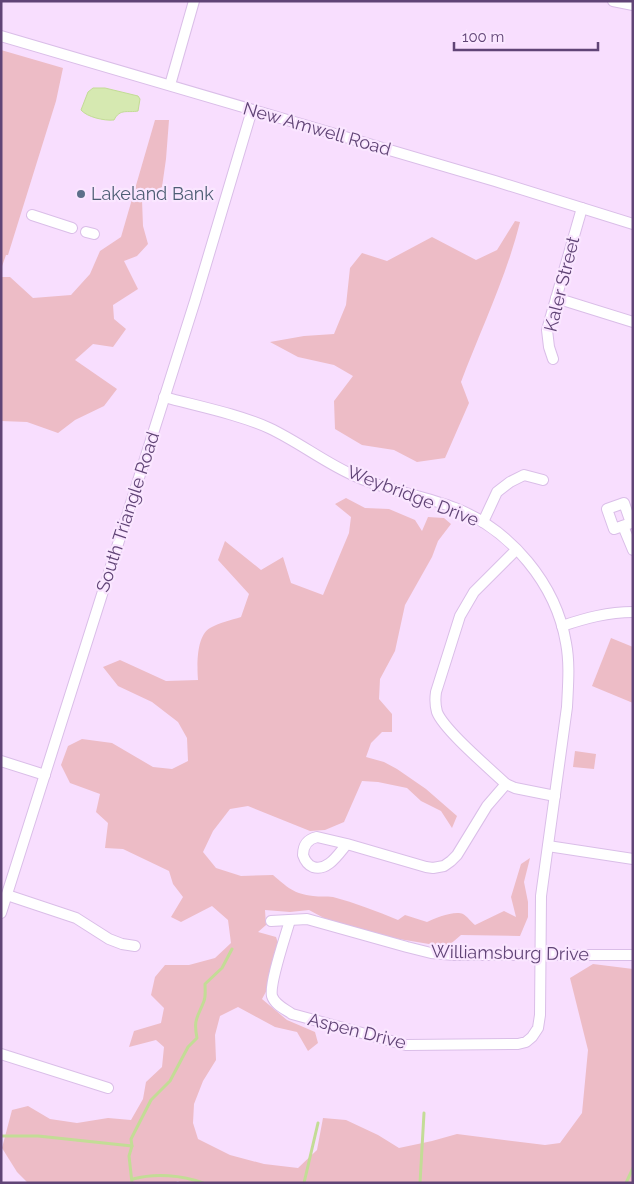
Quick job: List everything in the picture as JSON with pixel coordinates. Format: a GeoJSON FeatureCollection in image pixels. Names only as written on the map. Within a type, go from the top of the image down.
{"type":"FeatureCollection","features":[{"type":"Feature","properties":{"kind":"street"},"geometry":{"type":"LineString","coordinates":[[170,86],[194,1]]}},
{"type":"Feature","properties":{"kind":"street"},"geometry":{"type":"LineString","coordinates":[[613,1],[633,5]]}},
{"type":"Feature","properties":{"kind":"street","name":"New Amwell Road"},"geometry":{"type":"LineString","coordinates":[[1,36],[486,178],[633,224]]}},
{"type":"Feature","properties":{"kind":"street","name":"South Triangle Road"},"geometry":{"type":"LineString","coordinates":[[1,913],[164,397],[252,110]]}},
{"type":"Feature","properties":{"kind":"street","name":"Kaler Street"},"geometry":{"type":"LineString","coordinates":[[553,359],[547,330],[582,208]]}},
{"type":"Feature","properties":{"kind":"street"},"geometry":{"type":"LineString","coordinates":[[32,215],[72,228]]}},
{"type":"Feature","properties":{"kind":"street"},"geometry":{"type":"LineString","coordinates":[[556,298],[633,322]]}},
{"type":"Feature","properties":{"kind":"street","name":"Weybridge Drive"},"geometry":{"type":"LineString","coordinates":[[164,397],[256,423],[271,429],[352,476],[440,503],[483,522],[528,562],[544,585],[562,626],[568,656],[569,675],[567,707],[541,896],[540,955]]}},
{"type":"Feature","properties":{"kind":"street"},"geometry":{"type":"LineString","coordinates":[[483,522],[497,492],[510,482],[524,475],[543,480]]}},
{"type":"Feature","properties":{"kind":"street"},"geometry":{"type":"LineString","coordinates":[[623,526],[633,550]]}},
{"type":"Feature","properties":{"kind":"street"},"geometry":{"type":"LineString","coordinates":[[516,550],[474,592],[460,616],[436,692],[435,703],[440,719],[506,784],[514,788],[555,796]]}},
{"type":"Feature","properties":{"kind":"street"},"geometry":{"type":"LineString","coordinates":[[562,626],[600,615],[633,612]]}},
{"type":"Feature","properties":{"kind":"street"},"geometry":{"type":"LineString","coordinates":[[1,761],[45,775]]}},
{"type":"Feature","properties":{"kind":"street"},"geometry":{"type":"LineString","coordinates":[[347,844],[426,867],[444,866],[457,855],[487,806],[506,784]]}},
{"type":"Feature","properties":{"kind":"street"},"geometry":{"type":"LineString","coordinates":[[548,846],[633,859]]}},
{"type":"Feature","properties":{"kind":"street"},"geometry":{"type":"LineString","coordinates":[[7,895],[76,918],[109,939],[135,946]]}},
{"type":"Feature","properties":{"kind":"street","name":"Williamsburg Drive"},"geometry":{"type":"LineString","coordinates":[[271,922],[307,919],[431,953],[454,955],[633,956]]}},
{"type":"Feature","properties":{"kind":"street","name":"Aspen Drive"},"geometry":{"type":"LineString","coordinates":[[290,920],[274,978],[272,995],[279,1006],[298,1016],[406,1045],[501,1046],[526,1042],[538,1028],[540,1015],[540,955]]}},
{"type":"Feature","properties":{"kind":"street"},"geometry":{"type":"LineString","coordinates":[[1,1054],[108,1088]]}},
{"type":"Feature","properties":{"kind":"shaded area"},"geometry":{"type":"Polygon","coordinates":[[[1,50],[63,68],[56,101],[8,255],[6,255],[1,269],[1,50]]]}},
{"type":"Feature","properties":{"kind":"shaded area"},"geometry":{"type":"Polygon","coordinates":[[[93,88],[105,88],[138,96],[140,99],[138,111],[122,112],[114,120],[87,115],[81,110],[88,92],[93,88]]]}},
{"type":"Feature","properties":{"kind":"shaded area"},"geometry":{"type":"Polygon","coordinates":[[[155,120],[169,120],[166,159],[162,187],[142,200],[143,226],[148,244],[137,256],[124,261],[138,289],[113,305],[114,319],[126,329],[113,347],[93,344],[75,360],[117,389],[104,406],[75,420],[58,433],[27,422],[1,421],[1,277],[10,277],[33,298],[71,295],[90,274],[100,251],[121,237],[155,120]]]}},
{"type":"Feature","properties":{"kind":"shaded area"},"geometry":{"type":"Polygon","coordinates":[[[515,221],[520,222],[508,263],[461,382],[469,403],[445,458],[417,462],[394,450],[362,445],[335,429],[334,401],[353,376],[334,365],[298,357],[270,342],[304,336],[334,334],[346,305],[350,268],[362,253],[387,261],[432,237],[476,260],[497,250],[515,221]]]}},
{"type":"Feature","properties":{"kind":"shaded area"},"geometry":{"type":"Polygon","coordinates":[[[346,498],[365,508],[389,509],[415,520],[422,531],[428,517],[444,518],[451,524],[438,541],[432,557],[405,605],[395,651],[380,679],[379,699],[392,714],[392,732],[382,732],[371,743],[366,757],[384,762],[397,769],[426,789],[457,816],[452,828],[441,811],[421,801],[407,788],[362,781],[344,822],[325,830],[310,831],[248,806],[230,809],[213,831],[203,852],[216,868],[241,876],[273,875],[301,894],[333,897],[366,907],[398,920],[405,915],[427,922],[445,915],[459,913],[475,925],[504,911],[516,917],[511,897],[521,864],[530,858],[524,882],[528,902],[528,917],[520,936],[461,935],[447,947],[381,936],[335,924],[309,910],[290,912],[265,910],[266,925],[258,932],[276,937],[279,946],[272,965],[268,988],[262,999],[287,1020],[315,1032],[318,1043],[308,1051],[297,1032],[275,1027],[238,1007],[220,1016],[215,1035],[216,1060],[203,1081],[194,1104],[193,1123],[198,1139],[230,1155],[264,1164],[298,1168],[317,1150],[323,1118],[346,1120],[378,1135],[399,1148],[457,1134],[545,1145],[560,1143],[582,1113],[588,1050],[570,978],[593,964],[633,969],[633,1183],[180,1183],[178,1181],[174,1183],[28,1183],[17,1172],[2,1148],[12,1110],[28,1106],[50,1119],[77,1123],[108,1118],[131,1120],[143,1099],[146,1082],[162,1067],[164,1047],[156,1040],[129,1047],[134,1031],[161,1023],[164,1008],[151,995],[155,977],[165,965],[189,965],[215,958],[231,943],[228,920],[212,906],[181,922],[171,917],[183,897],[173,884],[169,871],[123,849],[105,848],[108,823],[96,812],[100,794],[70,783],[61,765],[68,746],[82,739],[112,743],[153,767],[172,769],[188,761],[187,738],[178,722],[152,702],[118,686],[103,667],[120,660],[166,681],[198,680],[198,652],[205,632],[221,623],[241,617],[249,594],[218,560],[225,541],[261,570],[283,557],[291,583],[323,595],[349,533],[351,517],[335,504],[346,498]]]}},
{"type":"Feature","properties":{"kind":"shaded area"},"geometry":{"type":"Polygon","coordinates":[[[611,638],[633,647],[633,703],[592,686],[611,638]]]}},
{"type":"Feature","properties":{"kind":"shaded area"},"geometry":{"type":"Polygon","coordinates":[[[575,751],[596,754],[594,769],[573,767],[575,751]]]}},
{"type":"Feature","properties":{"kind":"waterway"},"geometry":{"type":"LineString","coordinates":[[132,1183],[129,1156],[132,1146],[131,1139],[151,1100],[170,1081],[188,1047],[197,1038],[196,1022],[205,999],[205,984],[222,968],[232,949]]}},
{"type":"Feature","properties":{"kind":"waterway"},"geometry":{"type":"LineString","coordinates":[[420,1183],[424,1113]]}},
{"type":"Feature","properties":{"kind":"waterway"},"geometry":{"type":"LineString","coordinates":[[304,1183],[318,1123]]}},
{"type":"Feature","properties":{"kind":"waterway"},"geometry":{"type":"LineString","coordinates":[[1,1136],[38,1136],[132,1146]]}},
{"type":"Feature","properties":{"kind":"waterway"},"geometry":{"type":"LineString","coordinates":[[626,1183],[633,1168]]}},
{"type":"Feature","properties":{"kind":"waterway"},"geometry":{"type":"LineString","coordinates":[[133,1179],[150,1176],[168,1176],[186,1178],[203,1183]]}},
{"type":"Feature","properties":{"kind":"place","name":"Lakeland Bank"},"geometry":{"type":"Point","coordinates":[81,194]}}]}
